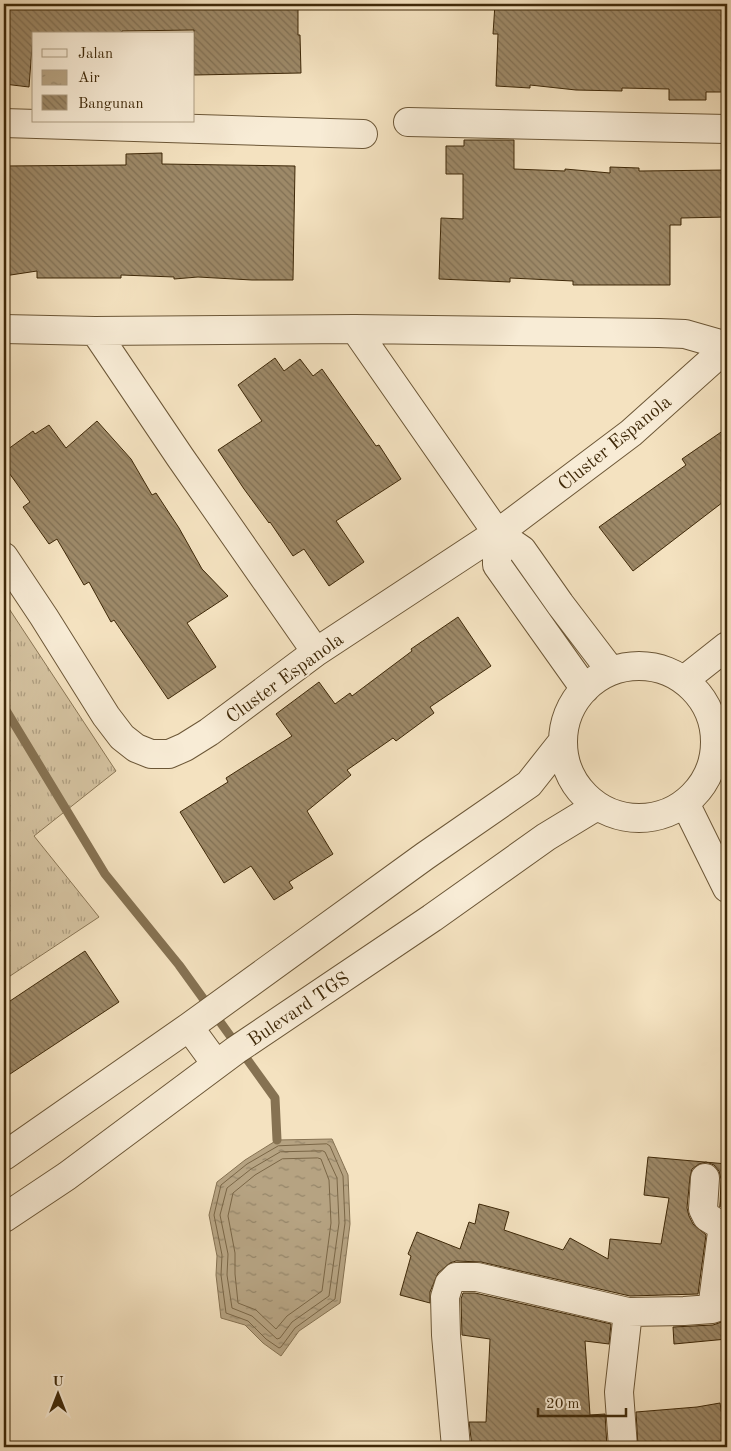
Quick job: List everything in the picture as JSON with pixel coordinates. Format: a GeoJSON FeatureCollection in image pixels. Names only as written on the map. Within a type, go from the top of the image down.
{"type":"FeatureCollection","features":[{"type":"Feature","properties":{"kind":"street"},"geometry":{"type":"LineString","coordinates":[[408,122],[727,129]]}},
{"type":"Feature","properties":{"kind":"street"},"geometry":{"type":"LineString","coordinates":[[4,123],[363,134]]}},
{"type":"Feature","properties":{"kind":"street"},"geometry":{"type":"LineString","coordinates":[[4,328],[95,331],[355,329],[685,334],[727,346]]}},
{"type":"Feature","properties":{"kind":"street"},"geometry":{"type":"LineString","coordinates":[[355,329],[497,533],[522,550],[560,604],[612,671]]}},
{"type":"Feature","properties":{"kind":"street"},"geometry":{"type":"LineString","coordinates":[[95,331],[316,652]]}},
{"type":"Feature","properties":{"kind":"street","name":"Cluster Espanola"},"geometry":{"type":"LineString","coordinates":[[4,557],[106,716],[122,737],[136,748],[151,754],[170,754],[185,747],[217,726],[316,652],[497,533],[631,433],[727,346]]}},
{"type":"Feature","properties":{"kind":"street"},"geometry":{"type":"LineString","coordinates":[[497,533],[498,565],[585,688]]}},
{"type":"Feature","properties":{"kind":"street"},"geometry":{"type":"LineString","coordinates":[[684,680],[727,646]]}},
{"type":"Feature","properties":{"kind":"street"},"geometry":{"type":"LineString","coordinates":[[649,666],[662,669],[684,680],[698,692],[708,707],[721,718],[712,768],[696,793],[672,811],[642,818],[626,817],[611,813],[597,806],[585,796],[575,784],[569,771],[564,756],[563,741],[565,724],[571,707],[585,688],[598,678],[612,671],[624,667],[649,666]]}},
{"type":"Feature","properties":{"kind":"street"},"geometry":{"type":"LineString","coordinates":[[4,1156],[195,1023],[432,851],[529,784],[563,741]]}},
{"type":"Feature","properties":{"kind":"street"},"geometry":{"type":"LineString","coordinates":[[685,803],[727,888]]}},
{"type":"Feature","properties":{"kind":"street","name":"Bulevard TGS"},"geometry":{"type":"LineString","coordinates":[[4,1218],[67,1176],[226,1057],[432,918],[552,833],[597,806]]}},
{"type":"Feature","properties":{"kind":"street"},"geometry":{"type":"LineString","coordinates":[[195,1023],[226,1057]]}},
{"type":"Feature","properties":{"kind":"street"},"geometry":{"type":"LineString","coordinates":[[456,1447],[446,1335],[445,1297],[449,1284],[456,1277],[477,1277],[628,1312],[657,1312],[720,1306],[722,1232],[720,1225],[707,1217],[703,1209],[705,1178]]}},
{"type":"Feature","properties":{"kind":"street"},"geometry":{"type":"LineString","coordinates":[[623,1447],[619,1392],[628,1312]]}},
{"type":"Feature","properties":{"kind":"green space"},"geometry":{"type":"Polygon","coordinates":[[[4,601],[116,771],[34,836],[99,917],[4,980],[4,601]]]}},
{"type":"Feature","properties":{"kind":"water"},"geometry":{"type":"Polygon","coordinates":[[[332,1139],[348,1175],[350,1224],[340,1303],[299,1331],[281,1356],[263,1343],[245,1325],[221,1318],[216,1275],[217,1256],[209,1215],[217,1182],[245,1160],[277,1140],[332,1139]]]}},
{"type":"Feature","properties":{"kind":"building"},"geometry":{"type":"Polygon","coordinates":[[[4,4],[298,4],[301,73],[195,75],[194,30],[32,32],[29,87],[4,84],[4,4]]]}},
{"type":"Feature","properties":{"kind":"building"},"geometry":{"type":"Polygon","coordinates":[[[495,4],[727,4],[727,92],[706,92],[706,100],[669,100],[669,89],[622,88],[622,91],[576,90],[530,85],[530,88],[496,86],[498,34],[493,34],[495,4]]]}},
{"type":"Feature","properties":{"kind":"building"},"geometry":{"type":"Polygon","coordinates":[[[464,140],[514,140],[514,169],[565,171],[565,169],[610,173],[610,167],[639,168],[639,171],[727,170],[727,217],[681,218],[681,225],[670,225],[670,285],[573,285],[573,281],[510,278],[510,282],[439,279],[441,218],[463,219],[463,174],[446,174],[446,146],[464,146],[464,140]]]}},
{"type":"Feature","properties":{"kind":"building"},"geometry":{"type":"Polygon","coordinates":[[[162,153],[162,164],[295,166],[293,280],[198,277],[174,279],[174,277],[121,275],[121,278],[37,278],[37,271],[4,276],[4,166],[126,165],[126,154],[162,153]]]}},
{"type":"Feature","properties":{"kind":"building"},"geometry":{"type":"Polygon","coordinates":[[[275,358],[284,371],[300,359],[313,376],[322,369],[376,446],[379,445],[401,479],[336,521],[364,562],[329,586],[304,549],[293,556],[218,450],[262,421],[238,385],[275,358]]]}},
{"type":"Feature","properties":{"kind":"building"},"geometry":{"type":"Polygon","coordinates":[[[97,421],[131,459],[152,495],[156,493],[179,528],[202,569],[228,596],[187,623],[216,667],[168,699],[114,620],[111,622],[89,582],[84,585],[57,539],[49,544],[23,507],[30,502],[4,466],[4,452],[33,431],[35,434],[49,425],[66,448],[97,421]]]}},
{"type":"Feature","properties":{"kind":"building"},"geometry":{"type":"Polygon","coordinates":[[[727,428],[727,499],[633,571],[599,527],[686,465],[682,459],[727,428]]]}},
{"type":"Feature","properties":{"kind":"building"},"geometry":{"type":"Polygon","coordinates":[[[458,617],[491,666],[430,707],[434,713],[396,741],[393,738],[347,770],[351,775],[307,811],[333,854],[289,882],[293,888],[274,900],[251,866],[224,883],[180,812],[228,782],[226,778],[292,736],[276,714],[319,682],[335,704],[350,693],[352,696],[412,651],[411,649],[458,617]]]}},
{"type":"Feature","properties":{"kind":"building"},"geometry":{"type":"Polygon","coordinates":[[[85,951],[119,1002],[4,1078],[4,1005],[85,951]]]}},
{"type":"Feature","properties":{"kind":"building"},"geometry":{"type":"Polygon","coordinates":[[[648,1157],[706,1162],[692,1169],[687,1208],[693,1224],[706,1235],[698,1294],[630,1296],[481,1262],[456,1261],[450,1263],[438,1273],[430,1292],[430,1303],[400,1295],[411,1256],[408,1254],[417,1232],[460,1249],[469,1222],[475,1224],[479,1204],[509,1212],[504,1230],[563,1250],[570,1238],[608,1259],[610,1239],[661,1244],[669,1198],[644,1195],[648,1157]]]}},
{"type":"Feature","properties":{"kind":"building"},"geometry":{"type":"Polygon","coordinates":[[[706,1162],[727,1164],[727,1197],[721,1196],[720,1207],[721,1179],[719,1171],[714,1165],[706,1162]]]}},
{"type":"Feature","properties":{"kind":"building"},"geometry":{"type":"Polygon","coordinates":[[[463,1293],[475,1293],[611,1324],[609,1344],[585,1341],[590,1415],[605,1414],[607,1447],[472,1446],[469,1422],[486,1422],[490,1339],[462,1335],[461,1299],[463,1293]]]}},
{"type":"Feature","properties":{"kind":"building"},"geometry":{"type":"Polygon","coordinates":[[[727,1320],[727,1339],[674,1344],[673,1327],[713,1325],[727,1320]]]}},
{"type":"Feature","properties":{"kind":"building"},"geometry":{"type":"Polygon","coordinates":[[[720,1403],[727,1447],[638,1447],[636,1412],[697,1407],[720,1403]]]}},
{"type":"Feature","properties":{"kind":"waterway"},"geometry":{"type":"LineString","coordinates":[[4,707],[105,874],[179,965],[275,1098],[277,1140]]}}]}
